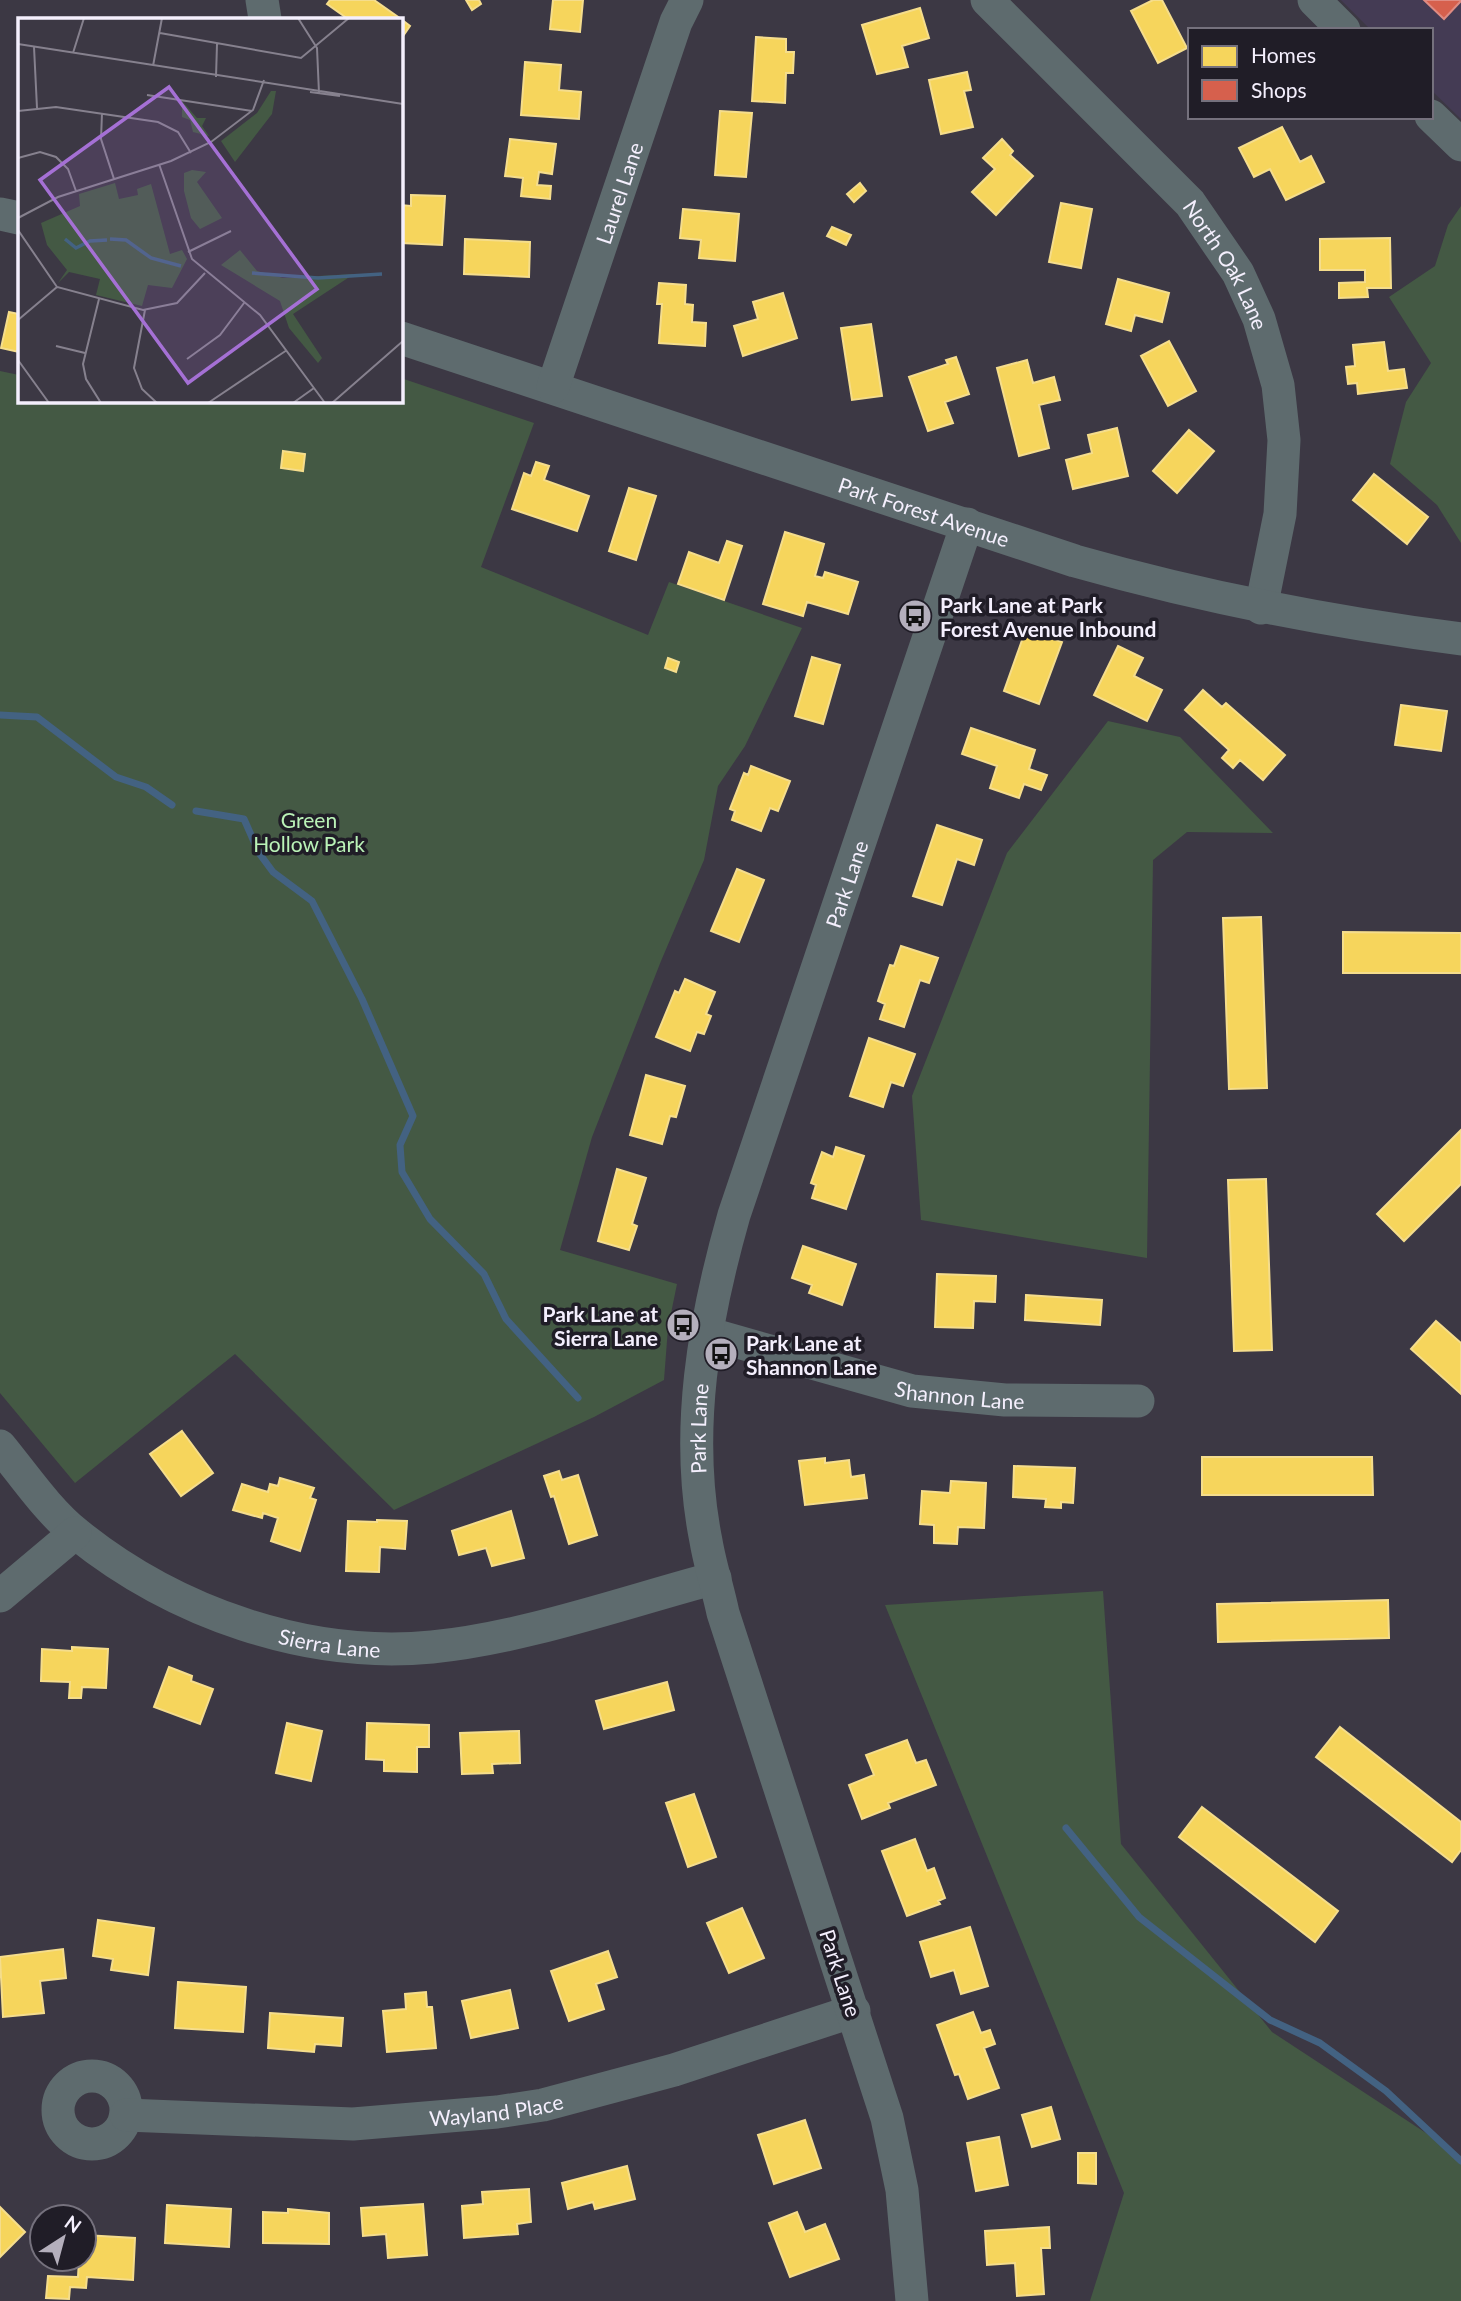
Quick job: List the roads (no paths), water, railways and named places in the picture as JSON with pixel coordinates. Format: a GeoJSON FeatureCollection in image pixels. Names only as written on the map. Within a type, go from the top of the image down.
{"type":"FeatureCollection","features":[{"type":"Feature","properties":{"kind":"street"},"geometry":{"type":"LineString","coordinates":[[262,0],[265,18]]}},
{"type":"Feature","properties":{"kind":"street","name":"Laurel Lane"},"geometry":{"type":"LineString","coordinates":[[552,387],[671,35],[687,0]]}},
{"type":"Feature","properties":{"kind":"street","name":"North Oak Lane"},"geometry":{"type":"LineString","coordinates":[[987,0],[1190,204],[1238,273],[1259,319],[1278,385],[1284,440],[1280,514],[1261,608]]}},
{"type":"Feature","properties":{"kind":"street"},"geometry":{"type":"LineString","coordinates":[[1314,0],[1342,28]]}},
{"type":"Feature","properties":{"kind":"street"},"geometry":{"type":"LineString","coordinates":[[1433,118],[1461,145]]}},
{"type":"Feature","properties":{"kind":"street"},"geometry":{"type":"LineString","coordinates":[[0,214],[18,218]]}},
{"type":"Feature","properties":{"kind":"street","name":"Park Forest Avenue"},"geometry":{"type":"LineString","coordinates":[[402,338],[1087,564],[1261,608],[1461,639]]}},
{"type":"Feature","properties":{"kind":"street","name":"Park Lane"},"geometry":{"type":"LineString","coordinates":[[912,2301],[902,2190],[887,2118],[723,1613],[705,1539],[698,1479],[698,1399],[713,1288],[734,1215],[967,524]]}},
{"type":"Feature","properties":{"kind":"street","name":"Shannon Lane"},"geometry":{"type":"LineString","coordinates":[[706,1333],[912,1391],[1005,1400],[1138,1401]]}},
{"type":"Feature","properties":{"kind":"street","name":"Sierra Lane"},"geometry":{"type":"LineString","coordinates":[[0,1446],[75,1533],[118,1564],[186,1601],[295,1639],[348,1647],[431,1647],[497,1637],[715,1578]]}},
{"type":"Feature","properties":{"kind":"street"},"geometry":{"type":"LineString","coordinates":[[0,1596],[75,1533]]}},
{"type":"Feature","properties":{"kind":"street","name":"Wayland Place"},"geometry":{"type":"LineString","coordinates":[[126,2115],[353,2124],[497,2112],[543,2105],[674,2070],[853,2011]]}},
{"type":"Feature","properties":{"kind":"waterway"},"geometry":{"type":"LineString","coordinates":[[0,715],[37,717],[116,777],[146,787],[172,805]]}},
{"type":"Feature","properties":{"kind":"waterway"},"geometry":{"type":"LineString","coordinates":[[196,811],[244,819],[259,853],[273,872],[312,901],[362,999],[413,1116],[400,1145],[402,1172],[430,1219],[484,1274],[506,1319],[578,1398]]}},
{"type":"Feature","properties":{"kind":"waterway"},"geometry":{"type":"LineString","coordinates":[[1066,1828],[1139,1917],[1270,2020],[1320,2043],[1386,2091],[1461,2161]]}},
{"type":"Feature","properties":{"kind":"place","name":"Park Lane at Park Forest Avenue Inbound"},"geometry":{"type":"Point","coordinates":[915,616]}},
{"type":"Feature","properties":{"kind":"place","name":"Park Lane at Sierra Lane"},"geometry":{"type":"Point","coordinates":[683,1325]}},
{"type":"Feature","properties":{"kind":"place","name":"Park Lane at Shannon Lane"},"geometry":{"type":"Point","coordinates":[721,1354]}},
{"type":"Feature","properties":{"kind":"park label","name":"Green Hollow Park"},"geometry":{"type":"Point","coordinates":[309,831]}}]}
